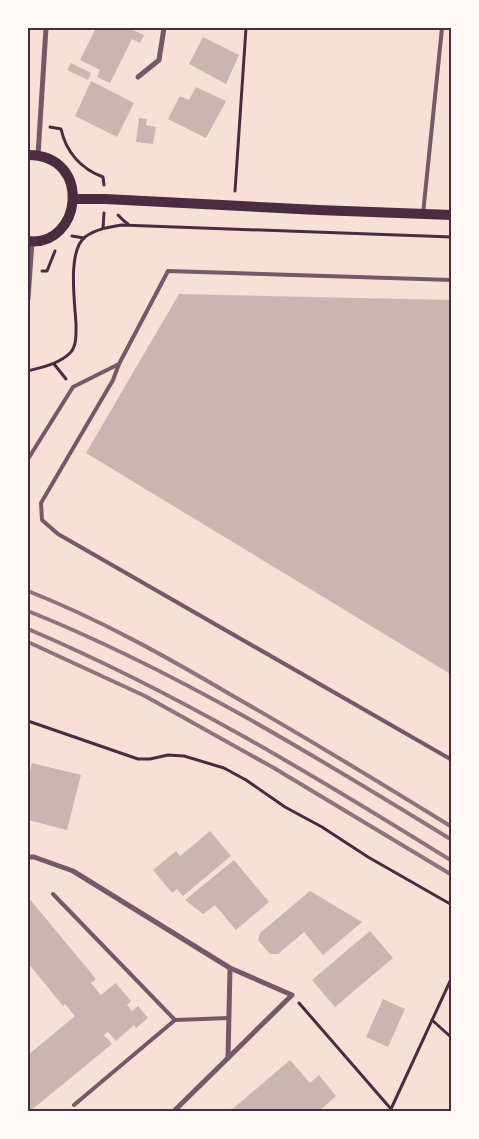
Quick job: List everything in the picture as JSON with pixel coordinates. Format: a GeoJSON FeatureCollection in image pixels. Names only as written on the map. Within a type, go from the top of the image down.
{"type":"FeatureCollection","features":[{"type":"Feature","properties":{"kind":"main road"},"geometry":{"type":"LineString","coordinates":[[30,241],[45,239],[56,232],[65,223],[71,212],[74,199],[72,187],[64,170],[50,159],[33,155]]}},
{"type":"Feature","properties":{"kind":"main road"},"geometry":{"type":"LineString","coordinates":[[74,199],[452,215]]}},
{"type":"Feature","properties":{"kind":"street"},"geometry":{"type":"LineString","coordinates":[[33,155],[40,126],[46,28]]}},
{"type":"Feature","properties":{"kind":"street"},"geometry":{"type":"LineString","coordinates":[[138,77],[159,60],[164,28]]}},
{"type":"Feature","properties":{"kind":"street"},"geometry":{"type":"LineString","coordinates":[[28,299],[30,241]]}},
{"type":"Feature","properties":{"kind":"street"},"geometry":{"type":"LineString","coordinates":[[28,857],[34,857],[73,871],[230,968],[292,995],[173,1112]]}},
{"type":"Feature","properties":{"kind":"street"},"geometry":{"type":"LineString","coordinates":[[228,1058],[230,968]]}},
{"type":"Feature","properties":{"kind":"lane"},"geometry":{"type":"LineString","coordinates":[[424,214],[442,28]]}},
{"type":"Feature","properties":{"kind":"lane"},"geometry":{"type":"LineString","coordinates":[[452,280],[168,271],[119,364],[114,380],[41,503],[42,520],[58,534],[452,760]]}},
{"type":"Feature","properties":{"kind":"lane"},"geometry":{"type":"LineString","coordinates":[[28,459],[73,387],[119,364]]}},
{"type":"Feature","properties":{"kind":"lane"},"geometry":{"type":"LineString","coordinates":[[53,894],[175,1020]]}},
{"type":"Feature","properties":{"kind":"lane"},"geometry":{"type":"LineString","coordinates":[[74,1105],[175,1020],[229,1018]]}},
{"type":"Feature","properties":{"kind":"path"},"geometry":{"type":"LineString","coordinates":[[234,206],[246,28]]}},
{"type":"Feature","properties":{"kind":"path"},"geometry":{"type":"LineString","coordinates":[[40,126],[61,129],[64,142],[75,158],[91,173],[103,177],[105,199]]}},
{"type":"Feature","properties":{"kind":"path"},"geometry":{"type":"LineString","coordinates":[[28,370],[54,364],[71,353],[77,338],[74,276],[76,250],[84,238],[103,228],[122,225],[452,237]]}},
{"type":"Feature","properties":{"kind":"path"},"geometry":{"type":"LineString","coordinates":[[66,241],[72,236],[84,238]]}},
{"type":"Feature","properties":{"kind":"path"},"geometry":{"type":"LineString","coordinates":[[30,270],[47,271],[55,250],[61,246]]}},
{"type":"Feature","properties":{"kind":"path"},"geometry":{"type":"LineString","coordinates":[[54,364],[73,387]]}},
{"type":"Feature","properties":{"kind":"path"},"geometry":{"type":"LineString","coordinates":[[28,721],[138,759],[150,759],[168,755],[184,756],[224,768],[246,780],[285,807],[452,905]]}},
{"type":"Feature","properties":{"kind":"path"},"geometry":{"type":"LineString","coordinates":[[292,995],[390,1110],[452,977]]}},
{"type":"Feature","properties":{"kind":"path"},"geometry":{"type":"LineString","coordinates":[[432,1020],[452,1038]]}},
{"type":"Feature","properties":{"kind":"building"},"geometry":{"type":"Polygon","coordinates":[[[96,28],[118,28],[122,30],[129,28],[144,35],[140,43],[132,39],[110,83],[97,77],[100,70],[80,60],[96,28]]]}},
{"type":"Feature","properties":{"kind":"building"},"geometry":{"type":"Polygon","coordinates":[[[203,37],[239,55],[226,84],[189,64],[203,37]]]}},
{"type":"Feature","properties":{"kind":"building"},"geometry":{"type":"Polygon","coordinates":[[[71,63],[91,73],[88,80],[67,70],[71,63]]]}},
{"type":"Feature","properties":{"kind":"building"},"geometry":{"type":"Polygon","coordinates":[[[91,81],[134,103],[117,137],[75,116],[91,81]]]}},
{"type":"Feature","properties":{"kind":"building"},"geometry":{"type":"Polygon","coordinates":[[[196,87],[226,101],[206,138],[168,119],[180,96],[189,100],[196,87]]]}},
{"type":"Feature","properties":{"kind":"building"},"geometry":{"type":"Polygon","coordinates":[[[139,118],[147,119],[146,125],[156,127],[153,144],[136,142],[139,118]]]}},
{"type":"Feature","properties":{"kind":"building"},"geometry":{"type":"Polygon","coordinates":[[[179,294],[452,300],[452,675],[86,453],[179,294]]]}},
{"type":"Feature","properties":{"kind":"building"},"geometry":{"type":"Polygon","coordinates":[[[32,763],[81,775],[67,830],[28,820],[28,780],[32,763]]]}},
{"type":"Feature","properties":{"kind":"building"},"geometry":{"type":"Polygon","coordinates":[[[210,831],[231,856],[183,896],[177,889],[172,893],[153,870],[176,851],[180,856],[210,831]]]}},
{"type":"Feature","properties":{"kind":"building"},"geometry":{"type":"Polygon","coordinates":[[[234,860],[269,902],[236,930],[215,905],[203,914],[185,900],[234,860]]]}},
{"type":"Feature","properties":{"kind":"building"},"geometry":{"type":"Polygon","coordinates":[[[310,891],[362,922],[323,955],[304,932],[278,954],[270,954],[258,940],[260,933],[310,891]]]}},
{"type":"Feature","properties":{"kind":"building"},"geometry":{"type":"Polygon","coordinates":[[[28,897],[96,979],[91,983],[101,995],[116,983],[131,1001],[127,1005],[132,1011],[138,1006],[148,1018],[136,1028],[134,1025],[116,1041],[108,1032],[104,1035],[112,1044],[29,1112],[28,1055],[75,1016],[65,1004],[63,1006],[28,963],[28,897]]]}},
{"type":"Feature","properties":{"kind":"building"},"geometry":{"type":"Polygon","coordinates":[[[370,931],[393,958],[335,1007],[312,980],[370,931]]]}},
{"type":"Feature","properties":{"kind":"building"},"geometry":{"type":"Polygon","coordinates":[[[383,999],[405,1009],[388,1047],[366,1037],[383,999]]]}},
{"type":"Feature","properties":{"kind":"building"},"geometry":{"type":"Polygon","coordinates":[[[290,1060],[310,1083],[319,1075],[336,1096],[318,1112],[229,1112],[290,1060]]]}},
{"type":"Feature","properties":{"kind":"railway"},"geometry":{"type":"LineString","coordinates":[[28,591],[107,626],[183,667],[316,744],[452,827]]}},
{"type":"Feature","properties":{"kind":"railway"},"geometry":{"type":"LineString","coordinates":[[28,611],[138,660],[244,716],[452,840]]}},
{"type":"Feature","properties":{"kind":"railway"},"geometry":{"type":"LineString","coordinates":[[28,629],[137,680],[191,708],[297,767],[452,861]]}},
{"type":"Feature","properties":{"kind":"railway"},"geometry":{"type":"LineString","coordinates":[[28,642],[145,696],[274,768],[452,875]]}}]}
